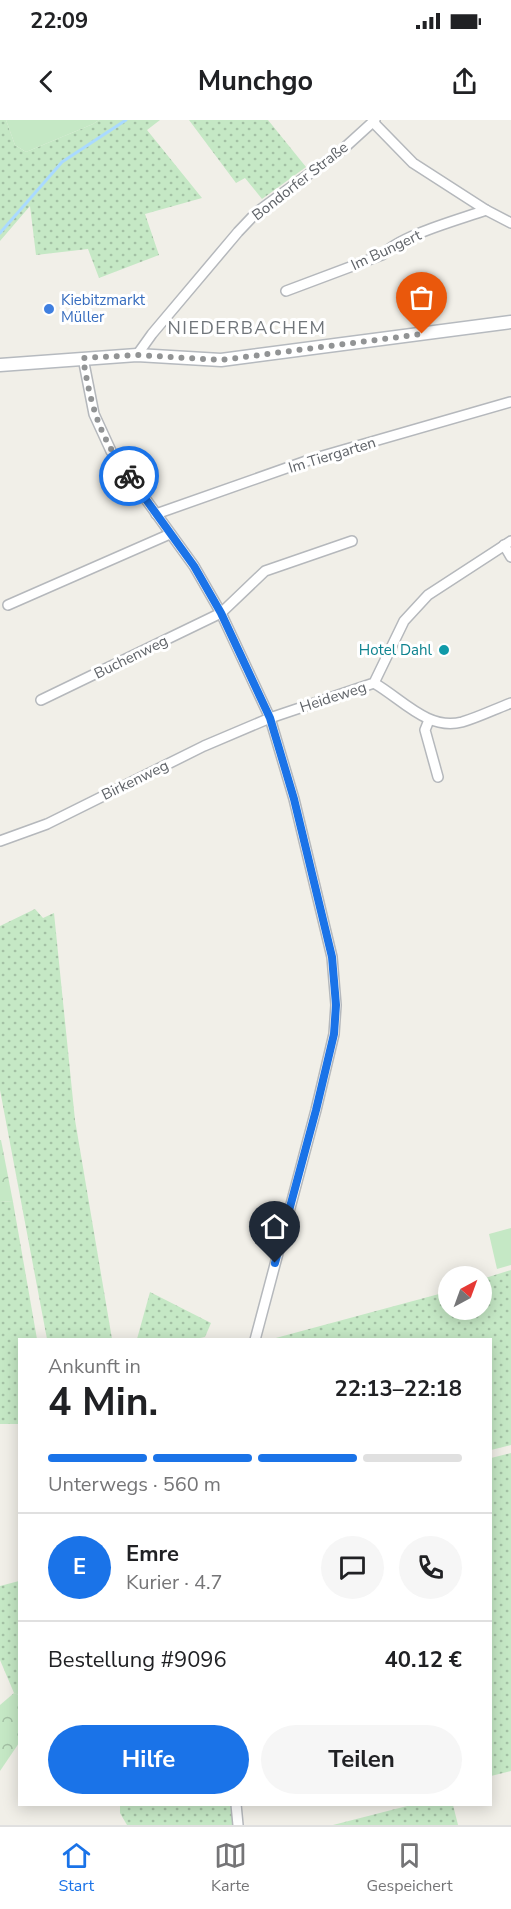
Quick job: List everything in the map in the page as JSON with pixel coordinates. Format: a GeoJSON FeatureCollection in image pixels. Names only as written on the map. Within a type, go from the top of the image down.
{"type":"FeatureCollection","features":[{"type":"Feature","properties":{"kind":"main road"},"geometry":{"type":"LineString","coordinates":[[0,365],[137,355],[221,360],[511,322]]}},
{"type":"Feature","properties":{"kind":"street"},"geometry":{"type":"LineString","coordinates":[[374,121],[413,163],[486,210],[511,223]]}},
{"type":"Feature","properties":{"kind":"street","name":"Bondorfer Straße"},"geometry":{"type":"LineString","coordinates":[[137,355],[238,231],[257,212],[342,150],[374,121]]}},
{"type":"Feature","properties":{"kind":"street","name":"Im Bungert"},"geometry":{"type":"LineString","coordinates":[[286,291],[382,255],[401,240],[486,210]]}},
{"type":"Feature","properties":{"kind":"street"},"geometry":{"type":"LineString","coordinates":[[83,358],[94,414],[111,451],[194,566],[221,613],[270,718],[294,799],[332,957],[336,1005],[334,1034],[256,1338]]}},
{"type":"Feature","properties":{"kind":"street","name":"Im Tiergarten"},"geometry":{"type":"LineString","coordinates":[[156,514],[312,459],[510,402]]}},
{"type":"Feature","properties":{"kind":"street"},"geometry":{"type":"LineString","coordinates":[[8,605],[170,534]]}},
{"type":"Feature","properties":{"kind":"street","name":"Buchenweg"},"geometry":{"type":"LineString","coordinates":[[41,700],[221,613],[265,571],[352,541]]}},
{"type":"Feature","properties":{"kind":"street"},"geometry":{"type":"LineString","coordinates":[[507,543],[511,557]]}},
{"type":"Feature","properties":{"kind":"street","name":"Heideweg"},"geometry":{"type":"LineString","coordinates":[[270,718],[374,683],[404,621],[428,595],[507,543]]}},
{"type":"Feature","properties":{"kind":"street"},"geometry":{"type":"LineString","coordinates":[[374,683],[429,720],[441,723],[460,723],[511,703]]}},
{"type":"Feature","properties":{"kind":"street","name":"Birkenweg"},"geometry":{"type":"LineString","coordinates":[[0,841],[47,824],[204,746],[270,718]]}},
{"type":"Feature","properties":{"kind":"street"},"geometry":{"type":"LineString","coordinates":[[429,720],[425,730],[438,777]]}},
{"type":"Feature","properties":{"kind":"street"},"geometry":{"type":"LineString","coordinates":[[236,1806],[238,1825]]}},
{"type":"Feature","properties":{"kind":"green space"},"geometry":{"type":"Polygon","coordinates":[[[0,120],[6,120],[15,145],[26,152],[99,120],[160,120],[147,130],[202,198],[145,214],[159,255],[99,278],[88,249],[36,255],[30,206],[0,241],[0,120]]]}},
{"type":"Feature","properties":{"kind":"green space"},"geometry":{"type":"Polygon","coordinates":[[[6,120],[99,120],[26,152],[15,145],[6,120]]]}},
{"type":"Feature","properties":{"kind":"green space"},"geometry":{"type":"Polygon","coordinates":[[[189,120],[268,120],[306,167],[262,199],[245,178],[236,183],[189,120]]]}},
{"type":"Feature","properties":{"kind":"green space"},"geometry":{"type":"Polygon","coordinates":[[[35,909],[43,918],[54,913],[75,1120],[112,1338],[47,1338],[0,1090],[0,926],[35,909]]]}},
{"type":"Feature","properties":{"kind":"green space"},"geometry":{"type":"Polygon","coordinates":[[[1,1140],[13,1202],[0,1201],[1,1140]]]}},
{"type":"Feature","properties":{"kind":"green space"},"geometry":{"type":"Polygon","coordinates":[[[0,1201],[13,1202],[37,1338],[18,1338],[18,1424],[0,1424],[0,1201]]]}},
{"type":"Feature","properties":{"kind":"green space"},"geometry":{"type":"Polygon","coordinates":[[[511,1228],[511,1265],[497,1269],[489,1234],[511,1228]]]}},
{"type":"Feature","properties":{"kind":"green space"},"geometry":{"type":"Polygon","coordinates":[[[511,1270],[511,1445],[492,1450],[492,1338],[276,1338],[438,1294],[438,1320],[492,1320],[492,1276],[511,1270]]]}},
{"type":"Feature","properties":{"kind":"green space"},"geometry":{"type":"Polygon","coordinates":[[[150,1292],[211,1323],[205,1337],[137,1338],[150,1292]]]}},
{"type":"Feature","properties":{"kind":"green space"},"geometry":{"type":"Polygon","coordinates":[[[511,1453],[511,1771],[492,1776],[492,1458],[511,1453]]]}},
{"type":"Feature","properties":{"kind":"green space"},"geometry":{"type":"Polygon","coordinates":[[[18,1581],[18,1695],[14,1693],[0,1660],[0,1586],[18,1581]]]}},
{"type":"Feature","properties":{"kind":"green space"},"geometry":{"type":"Polygon","coordinates":[[[14,1693],[18,1695],[18,1744],[0,1771],[0,1705],[14,1693]]]}},
{"type":"Feature","properties":{"kind":"green space"},"geometry":{"type":"Polygon","coordinates":[[[120,1806],[233,1806],[235,1825],[127,1825],[120,1813],[120,1806]]]}},
{"type":"Feature","properties":{"kind":"green space"},"geometry":{"type":"Polygon","coordinates":[[[407,1806],[453,1806],[458,1825],[333,1825],[407,1806]]]}},
{"type":"Feature","properties":{"kind":"waterway"},"geometry":{"type":"LineString","coordinates":[[0,233],[62,162],[126,120]]}},
{"type":"Feature","properties":{"kind":"way so far"},"geometry":{"type":"LineString","coordinates":[[129,476],[111,451],[94,414],[83,358],[137,355],[221,360],[422,334]]}},
{"type":"Feature","properties":{"kind":"place","name":"Kiebitzmarkt Müller"},"geometry":{"type":"Point","coordinates":[49,309]}},
{"type":"Feature","properties":{"kind":"place","name":"Hotel Dahl"},"geometry":{"type":"Point","coordinates":[444,650]}},
{"type":"Feature","properties":{"kind":"district","name":"NIEDERBACHEM"},"geometry":{"type":"Point","coordinates":[247,328]}},
{"type":"Feature","properties":{"kind":"route"},"geometry":{"type":"LineString","coordinates":[[129,476],[194,566],[221,613],[270,718],[294,799],[332,957],[336,1005],[334,1034],[275,1263]]}}]}
